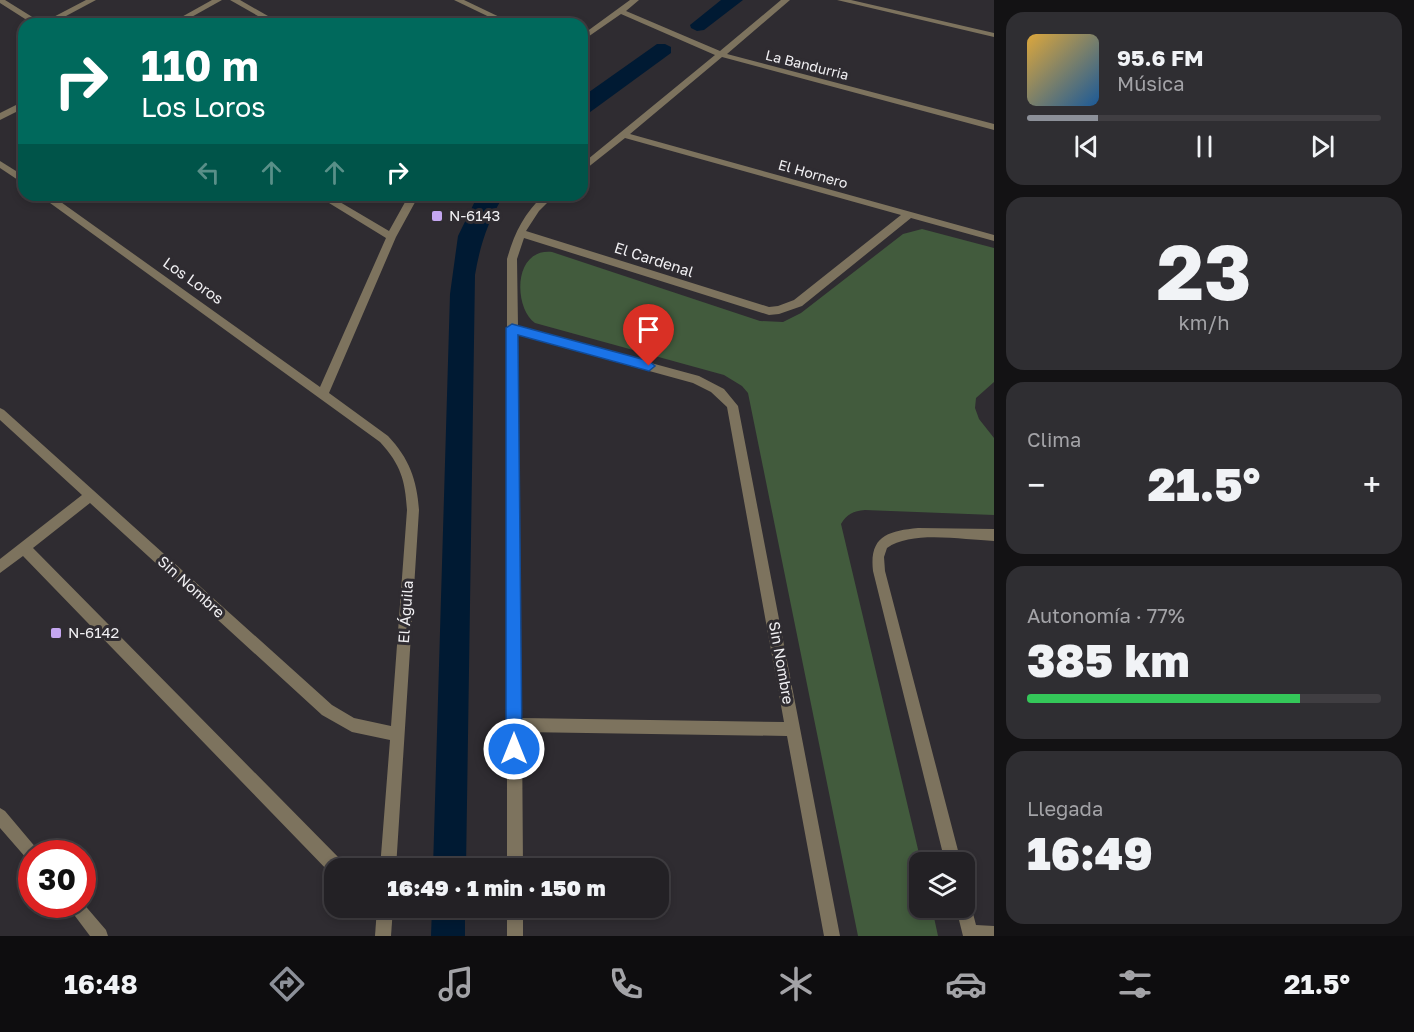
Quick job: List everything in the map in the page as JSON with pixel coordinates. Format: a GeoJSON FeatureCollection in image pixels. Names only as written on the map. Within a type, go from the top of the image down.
{"type":"FeatureCollection","features":[{"type":"Feature","properties":{"kind":"street"},"geometry":{"type":"LineString","coordinates":[[0,0],[29,18]]}},
{"type":"Feature","properties":{"kind":"street"},"geometry":{"type":"LineString","coordinates":[[57,18],[92,0]]}},
{"type":"Feature","properties":{"kind":"street"},"geometry":{"type":"LineString","coordinates":[[184,18],[218,0]]}},
{"type":"Feature","properties":{"kind":"street"},"geometry":{"type":"LineString","coordinates":[[234,0],[267,18]]}},
{"type":"Feature","properties":{"kind":"street"},"geometry":{"type":"LineString","coordinates":[[458,0],[497,18]]}},
{"type":"Feature","properties":{"kind":"street"},"geometry":{"type":"LineString","coordinates":[[588,35],[635,0]]}},
{"type":"Feature","properties":{"kind":"street"},"geometry":{"type":"LineString","coordinates":[[588,164],[786,0]]}},
{"type":"Feature","properties":{"kind":"street"},"geometry":{"type":"LineString","coordinates":[[841,0],[994,35]]}},
{"type":"Feature","properties":{"kind":"street","name":"La Bandurria"},"geometry":{"type":"LineString","coordinates":[[620,11],[720,55],[994,127]]}},
{"type":"Feature","properties":{"kind":"street"},"geometry":{"type":"LineString","coordinates":[[0,117],[18,107]]}},
{"type":"Feature","properties":{"kind":"street","name":"El Hornero"},"geometry":{"type":"LineString","coordinates":[[624,135],[994,238]]}},
{"type":"Feature","properties":{"kind":"street"},"geometry":{"type":"LineString","coordinates":[[2,169],[18,178]]}},
{"type":"Feature","properties":{"kind":"street","name":"Los Loros"},"geometry":{"type":"LineString","coordinates":[[52,201],[323,394]]}},
{"type":"Feature","properties":{"kind":"street"},"geometry":{"type":"LineString","coordinates":[[331,201],[391,237]]}},
{"type":"Feature","properties":{"kind":"street"},"geometry":{"type":"LineString","coordinates":[[323,394],[391,237],[411,201]]}},
{"type":"Feature","properties":{"kind":"street"},"geometry":{"type":"LineString","coordinates":[[515,858],[512,259],[520,233],[533,210],[543,201]]}},
{"type":"Feature","properties":{"kind":"street","name":"El Cardenal"},"geometry":{"type":"LineString","coordinates":[[520,233],[759,310],[779,310],[798,303],[908,215]]}},
{"type":"Feature","properties":{"kind":"street","name":"Sin Nombre"},"geometry":{"type":"LineString","coordinates":[[512,328],[694,379],[723,393],[732,406],[832,936]]}},
{"type":"Feature","properties":{"kind":"street","name":"El Águila"},"geometry":{"type":"LineString","coordinates":[[323,394],[384,439],[398,453],[408,468],[412,487],[413,510],[389,858]]}},
{"type":"Feature","properties":{"kind":"street","name":"Sin Nombre"},"geometry":{"type":"LineString","coordinates":[[0,413],[327,710],[352,725],[397,734]]}},
{"type":"Feature","properties":{"kind":"street"},"geometry":{"type":"LineString","coordinates":[[0,567],[91,495]]}},
{"type":"Feature","properties":{"kind":"street"},"geometry":{"type":"LineString","coordinates":[[950,852],[879,571],[877,555],[883,542],[896,536],[912,533],[994,536]]}},
{"type":"Feature","properties":{"kind":"street"},"geometry":{"type":"LineString","coordinates":[[24,548],[327,858]]}},
{"type":"Feature","properties":{"kind":"street"},"geometry":{"type":"LineString","coordinates":[[514,725],[793,729]]}},
{"type":"Feature","properties":{"kind":"street"},"geometry":{"type":"LineString","coordinates":[[0,816],[20,840]]}},
{"type":"Feature","properties":{"kind":"street"},"geometry":{"type":"LineString","coordinates":[[85,918],[100,936]]}},
{"type":"Feature","properties":{"kind":"street"},"geometry":{"type":"LineString","coordinates":[[382,918],[383,936]]}},
{"type":"Feature","properties":{"kind":"street"},"geometry":{"type":"LineString","coordinates":[[515,918],[516,936]]}},
{"type":"Feature","properties":{"kind":"street"},"geometry":{"type":"LineString","coordinates":[[967,918],[971,935],[994,934]]}},
{"type":"Feature","properties":{"kind":"green space"},"geometry":{"type":"Polygon","coordinates":[[[922,229],[994,248],[994,382],[976,398],[975,408],[979,419],[994,438],[994,515],[865,510],[851,514],[841,524],[919,852],[909,852],[909,918],[934,918],[938,936],[858,936],[748,393],[742,386],[724,375],[535,323],[528,316],[523,305],[521,281],[530,259],[539,253],[552,252],[760,321],[783,322],[801,313],[903,234],[922,229]]]}},
{"type":"Feature","properties":{"kind":"water"},"geometry":{"type":"Polygon","coordinates":[[[721,0],[743,0],[704,30],[697,31],[691,28],[690,25],[721,0]]]}},
{"type":"Feature","properties":{"kind":"water"},"geometry":{"type":"Polygon","coordinates":[[[657,44],[671,47],[671,53],[588,114],[588,93],[657,44]]]}},
{"type":"Feature","properties":{"kind":"water"},"geometry":{"type":"Polygon","coordinates":[[[475,201],[501,201],[485,234],[475,275],[466,858],[433,858],[450,294],[458,236],[475,201]]]}},
{"type":"Feature","properties":{"kind":"water"},"geometry":{"type":"Polygon","coordinates":[[[432,918],[465,918],[465,936],[431,936],[432,918]]]}},
{"type":"Feature","properties":{"kind":"place","name":"N-6143"},"geometry":{"type":"Point","coordinates":[437,216]}},
{"type":"Feature","properties":{"kind":"place","name":"N-6142"},"geometry":{"type":"Point","coordinates":[56,633]}},
{"type":"Feature","properties":{"kind":"route"},"geometry":{"type":"LineString","coordinates":[[514,749],[512,328],[649,366]]}}]}
